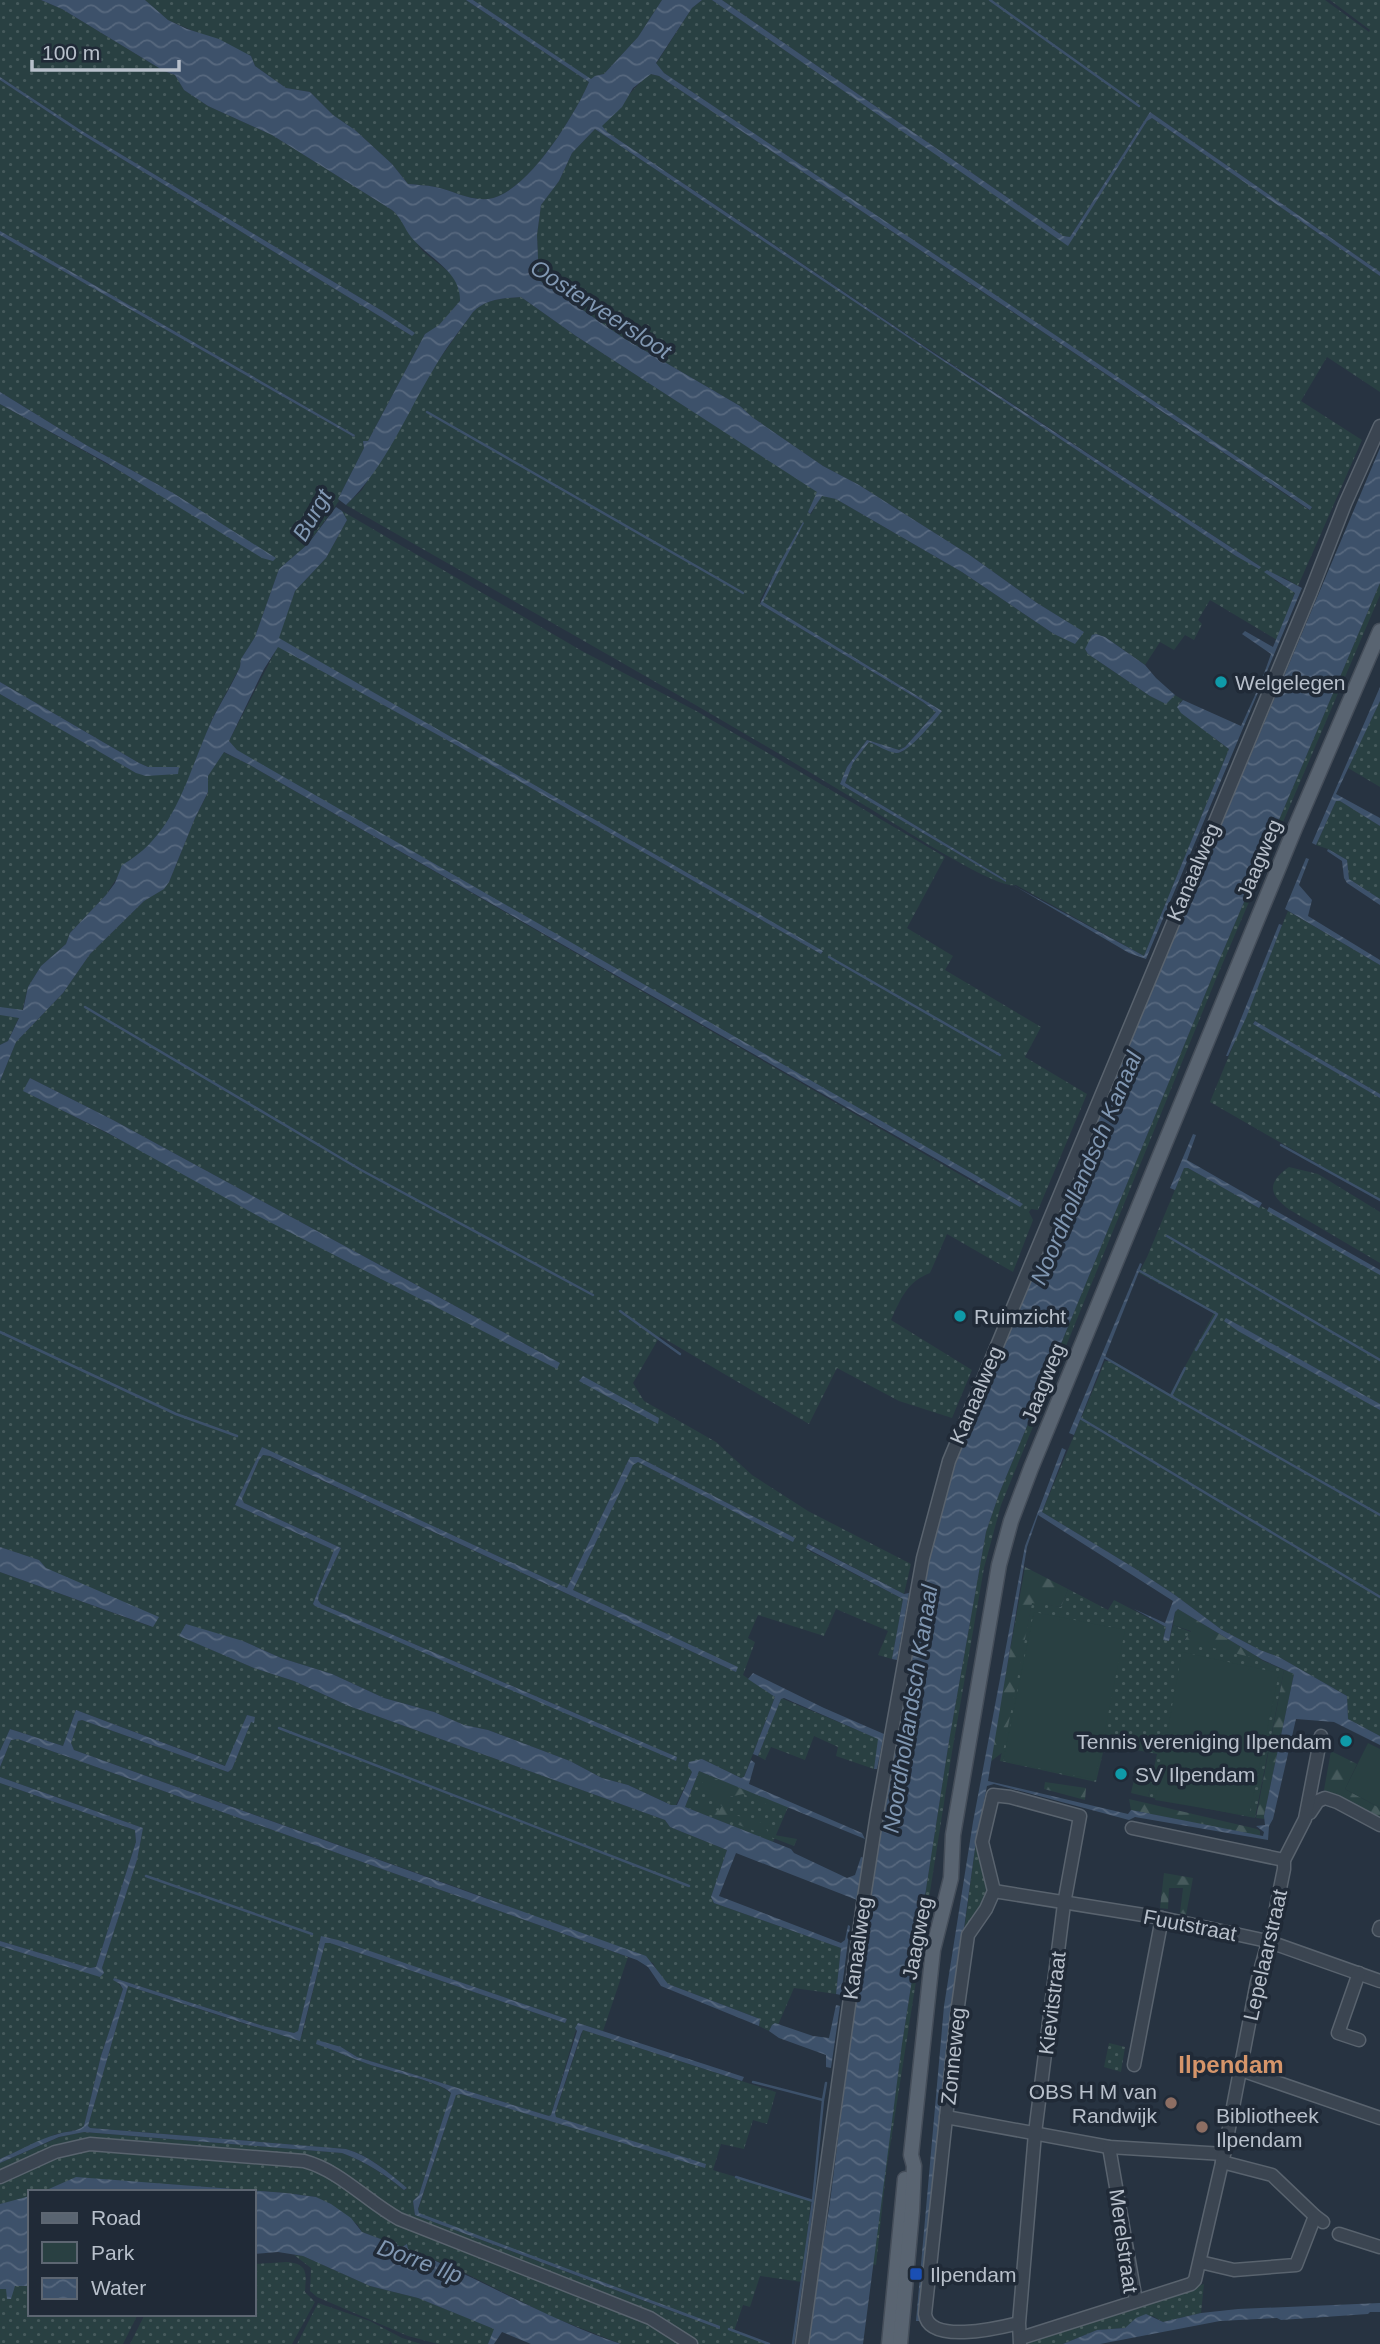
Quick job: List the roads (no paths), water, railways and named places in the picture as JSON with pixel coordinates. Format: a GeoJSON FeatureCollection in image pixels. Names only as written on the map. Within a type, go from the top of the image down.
{"type":"FeatureCollection","features":[{"type":"Feature","properties":{"kind":"main road","name":"Jaagweg"},"geometry":{"type":"LineString","coordinates":[[900,2344],[914,2178],[911,2155],[936,1936],[951,1878],[958,1803],[999,1565],[1007,1534],[1031,1468],[1169,1131],[1380,631]]}},
{"type":"Feature","properties":{"kind":"main road","name":"Jaagweg"},"geometry":{"type":"LineString","coordinates":[[890,2344],[906,2165],[911,2155]]}},
{"type":"Feature","properties":{"kind":"street","name":"Kanaalweg"},"geometry":{"type":"LineString","coordinates":[[802,2344],[864,1898],[923,1558],[949,1461],[1345,503],[1380,426]]}},
{"type":"Feature","properties":{"kind":"street","name":"Lepelaarstraat"},"geometry":{"type":"LineString","coordinates":[[1136,2301],[1191,2284],[1197,2277],[1267,1941],[1272,1928],[1284,1860],[1306,1819],[1321,1736]]}},
{"type":"Feature","properties":{"kind":"street","name":"Kievitstraat"},"geometry":{"type":"LineString","coordinates":[[994,1891],[982,1842],[993,1795],[1080,1816],[1064,1904],[1035,2133],[1018,2323]]}},
{"type":"Feature","properties":{"kind":"street"},"geometry":{"type":"LineString","coordinates":[[1306,1819],[1318,1801],[1325,1798],[1380,1825]]}},
{"type":"Feature","properties":{"kind":"street"},"geometry":{"type":"LineString","coordinates":[[1132,1828],[1284,1860]]}},
{"type":"Feature","properties":{"kind":"street","name":"Fuutstraat"},"geometry":{"type":"LineString","coordinates":[[994,1891],[1162,1918],[1267,1941],[1380,1981]]}},
{"type":"Feature","properties":{"kind":"street","name":"Zonneweg"},"geometry":{"type":"LineString","coordinates":[[994,1891],[986,1909],[968,1935],[925,2319],[933,2330],[943,2334],[970,2336],[1018,2323]]}},
{"type":"Feature","properties":{"kind":"street"},"geometry":{"type":"LineString","coordinates":[[1134,2065],[1162,1918]]}},
{"type":"Feature","properties":{"kind":"street"},"geometry":{"type":"LineString","coordinates":[[1359,1973],[1338,2033],[1359,2040]]}},
{"type":"Feature","properties":{"kind":"street"},"geometry":{"type":"LineString","coordinates":[[1241,2070],[1380,2118]]}},
{"type":"Feature","properties":{"kind":"street"},"geometry":{"type":"LineString","coordinates":[[946,2117],[1109,2147],[1223,2158],[1272,2175],[1319,2219],[1296,2265],[1234,2270],[1200,2262]]}},
{"type":"Feature","properties":{"kind":"street"},"geometry":{"type":"LineString","coordinates":[[0,2177],[55,2152],[90,2144],[304,2161],[328,2169],[399,2219],[650,2318],[691,2344]]}},
{"type":"Feature","properties":{"kind":"street","name":"Merelstraat"},"geometry":{"type":"LineString","coordinates":[[1018,2323],[1020,2341],[1136,2301],[1109,2147]]}},
{"type":"Feature","properties":{"kind":"street"},"geometry":{"type":"LineString","coordinates":[[1339,2234],[1380,2247]]}},
{"type":"Feature","properties":{"kind":"street"},"geometry":{"type":"LineString","coordinates":[[900,2344],[907,2344]]}},
{"type":"Feature","properties":{"kind":"water"},"geometry":{"type":"Polygon","coordinates":[[[41,0],[145,0],[168,20],[219,39],[251,56],[255,66],[286,88],[310,92],[333,115],[355,130],[392,164],[408,184],[488,199],[503,194],[518,184],[533,169],[573,114],[589,82],[466,0],[473,0],[591,79],[604,74],[638,37],[662,0],[702,0],[692,8],[656,63],[664,73],[1312,507],[1310,510],[659,76],[651,74],[633,88],[622,107],[602,126],[607,132],[934,353],[1261,567],[1259,569],[1236,556],[595,129],[572,153],[559,181],[541,205],[537,235],[539,280],[625,339],[740,406],[823,466],[859,485],[971,556],[1037,603],[1084,632],[1075,644],[1054,634],[962,572],[836,499],[822,496],[810,514],[808,512],[817,492],[576,336],[521,297],[489,302],[473,312],[440,358],[373,474],[346,505],[338,499],[364,448],[363,441],[368,441],[425,334],[439,325],[460,301],[455,281],[418,245],[392,210],[272,135],[208,106],[184,90],[175,75],[62,9],[41,0]]]}},
{"type":"Feature","properties":{"kind":"water"},"geometry":{"type":"Polygon","coordinates":[[[712,0],[722,0],[1063,236],[1070,237],[1150,112],[1380,272],[1380,276],[1152,118],[1147,121],[1068,246],[712,0]]]}},
{"type":"Feature","properties":{"kind":"water"},"geometry":{"type":"Polygon","coordinates":[[[0,77],[82,131],[415,333],[412,336],[83,135],[0,80],[0,77]]]}},
{"type":"Feature","properties":{"kind":"water"},"geometry":{"type":"Polygon","coordinates":[[[0,231],[355,435],[354,437],[0,235],[0,231]]]}},
{"type":"Feature","properties":{"kind":"water"},"geometry":{"type":"Polygon","coordinates":[[[0,392],[86,445],[173,493],[276,558],[273,561],[262,558],[107,463],[0,404],[0,392]]]}},
{"type":"Feature","properties":{"kind":"water","name":"Noordhollandsch Kanaal"},"geometry":{"type":"Polygon","coordinates":[[[1380,448],[1380,583],[1218,963],[999,1494],[986,1532],[949,1741],[902,2044],[863,2344],[807,2344],[830,2202],[868,1902],[736,1853],[719,1896],[841,1943],[845,1940],[848,1925],[850,1926],[841,1995],[836,1994],[841,1948],[714,1903],[711,1897],[727,1850],[670,1827],[665,1820],[349,1706],[294,1681],[254,1668],[179,1636],[186,1624],[243,1641],[281,1658],[332,1674],[384,1698],[434,1712],[464,1725],[488,1730],[570,1761],[602,1778],[628,1785],[671,1805],[677,1805],[692,1772],[688,1766],[689,1762],[702,1759],[741,1778],[744,1777],[751,1760],[755,1763],[749,1784],[862,1833],[865,1839],[699,1771],[685,1807],[791,1849],[794,1853],[847,1878],[855,1875],[861,1857],[865,1858],[858,1893],[869,1895],[936,1523],[969,1424],[1380,448]]]}},
{"type":"Feature","properties":{"kind":"water"},"geometry":{"type":"Polygon","coordinates":[[[336,507],[347,520],[326,558],[295,591],[279,638],[823,951],[821,954],[458,746],[278,647],[264,669],[229,741],[237,750],[977,1176],[1023,1204],[1020,1207],[224,752],[208,776],[208,792],[169,882],[164,889],[144,901],[90,954],[63,993],[16,1042],[0,1081],[0,1045],[8,1041],[19,1018],[0,1015],[0,1007],[23,1010],[28,987],[41,966],[66,944],[70,933],[106,895],[115,883],[122,865],[141,852],[168,820],[212,720],[240,667],[241,659],[255,637],[279,569],[308,544],[336,507]]]}},
{"type":"Feature","properties":{"kind":"water"},"geometry":{"type":"Polygon","coordinates":[[[803,522],[763,602],[942,711],[920,736],[901,752],[896,753],[869,742],[853,763],[845,783],[1006,882],[840,784],[847,767],[867,740],[899,750],[905,747],[936,712],[760,604],[803,522]]]}},
{"type":"Feature","properties":{"kind":"water"},"geometry":{"type":"Polygon","coordinates":[[[1267,570],[1302,588],[1146,959],[1129,953],[1013,885],[1144,956],[1229,749],[1181,713],[1177,707],[1183,700],[1241,726],[1271,654],[1242,634],[1245,631],[1273,647],[1295,593],[1264,572],[1267,570]]]}},
{"type":"Feature","properties":{"kind":"water"},"geometry":{"type":"Polygon","coordinates":[[[1092,635],[1105,637],[1145,665],[1175,695],[1166,704],[1088,654],[1085,649],[1092,635]]]}},
{"type":"Feature","properties":{"kind":"water"},"geometry":{"type":"Polygon","coordinates":[[[0,682],[139,763],[148,767],[179,767],[178,774],[146,776],[136,773],[0,694],[0,682]]]}},
{"type":"Feature","properties":{"kind":"water"},"geometry":{"type":"Polygon","coordinates":[[[1380,687],[1380,701],[1336,794],[1380,818],[1380,826],[1336,801],[1316,845],[1312,843],[1380,687]]]}},
{"type":"Feature","properties":{"kind":"water"},"geometry":{"type":"Polygon","coordinates":[[[1328,849],[1347,860],[1349,879],[1380,899],[1380,905],[1347,883],[1342,861],[1327,851],[1328,849]]]}},
{"type":"Feature","properties":{"kind":"water"},"geometry":{"type":"Polygon","coordinates":[[[1306,858],[1309,859],[1299,885],[1312,900],[1308,916],[1380,960],[1380,965],[1285,909],[1306,858]]]}},
{"type":"Feature","properties":{"kind":"water"},"geometry":{"type":"Polygon","coordinates":[[[1279,924],[1282,925],[1246,1018],[1226,1056],[1279,924]]]}},
{"type":"Feature","properties":{"kind":"water"},"geometry":{"type":"Polygon","coordinates":[[[1255,1021],[1380,1094],[1380,1098],[1253,1024],[1255,1021]]]}},
{"type":"Feature","properties":{"kind":"water"},"geometry":{"type":"Polygon","coordinates":[[[30,1078],[113,1120],[560,1363],[557,1369],[260,1217],[106,1132],[23,1091],[30,1078]]]}},
{"type":"Feature","properties":{"kind":"water"},"geometry":{"type":"Polygon","coordinates":[[[1193,1134],[1196,1135],[1187,1160],[1262,1203],[1259,1208],[1188,1168],[1184,1168],[1175,1190],[1170,1188],[1193,1134]]]}},
{"type":"Feature","properties":{"kind":"water"},"geometry":{"type":"Polygon","coordinates":[[[1269,1207],[1380,1270],[1380,1275],[1267,1211],[1269,1207]]]}},
{"type":"Feature","properties":{"kind":"water"},"geometry":{"type":"Polygon","coordinates":[[[1140,1263],[1142,1264],[1074,1435],[1069,1433],[1140,1263]]]}},
{"type":"Feature","properties":{"kind":"water"},"geometry":{"type":"Polygon","coordinates":[[[1226,1318],[1380,1404],[1380,1410],[1238,1331],[1224,1321],[1226,1318]]]}},
{"type":"Feature","properties":{"kind":"water"},"geometry":{"type":"Polygon","coordinates":[[[583,1376],[659,1418],[658,1424],[579,1381],[583,1376]]]}},
{"type":"Feature","properties":{"kind":"water"},"geometry":{"type":"Polygon","coordinates":[[[262,1447],[567,1588],[630,1457],[638,1457],[795,1538],[793,1542],[638,1462],[633,1465],[573,1590],[738,1667],[736,1672],[270,1456],[263,1455],[259,1460],[242,1499],[244,1503],[341,1548],[319,1594],[318,1600],[321,1604],[677,1757],[676,1761],[315,1606],[313,1604],[334,1550],[235,1505],[262,1447]]]}},
{"type":"Feature","properties":{"kind":"water"},"geometry":{"type":"Polygon","coordinates":[[[1062,1448],[1066,1450],[1042,1512],[1131,1566],[1222,1630],[1279,1657],[1347,1696],[1348,1719],[1380,1736],[1380,1745],[1334,1722],[1296,1719],[1273,1819],[1269,1826],[1268,1840],[1135,1817],[1129,1820],[994,1784],[987,1786],[976,1841],[946,2059],[919,2321],[916,2321],[944,2006],[973,1822],[1025,1546],[1062,1448]],[[1038,1515],[1027,1547],[988,1781],[1128,1814],[1131,1810],[1263,1836],[1264,1832],[1256,1826],[1265,1825],[1264,1816],[1294,1674],[1263,1660],[1178,1609],[1169,1641],[1163,1640],[1166,1627],[1134,1609],[1165,1623],[1173,1601],[1038,1515]]]}},
{"type":"Feature","properties":{"kind":"water"},"geometry":{"type":"Polygon","coordinates":[[[808,1544],[904,1594],[909,1593],[897,1660],[892,1659],[903,1599],[806,1548],[808,1544]]]}},
{"type":"Feature","properties":{"kind":"water"},"geometry":{"type":"Polygon","coordinates":[[[0,1547],[39,1560],[46,1568],[159,1617],[153,1627],[0,1572],[0,1547]]]}},
{"type":"Feature","properties":{"kind":"water"},"geometry":{"type":"Polygon","coordinates":[[[753,1673],[884,1734],[877,1769],[874,1769],[878,1739],[784,1698],[781,1699],[758,1756],[753,1754],[775,1697],[748,1679],[753,1673]]]}},
{"type":"Feature","properties":{"kind":"water"},"geometry":{"type":"Polygon","coordinates":[[[76,1710],[225,1766],[247,1715],[255,1717],[232,1769],[228,1772],[82,1720],[78,1721],[71,1743],[74,1750],[646,1956],[668,1984],[760,2019],[759,2026],[661,1986],[648,1967],[637,1960],[18,1739],[11,1740],[0,1767],[0,1751],[10,1729],[63,1746],[76,1710]]]}},
{"type":"Feature","properties":{"kind":"water"},"geometry":{"type":"Polygon","coordinates":[[[0,1777],[143,1828],[137,1860],[102,1968],[104,1973],[100,1977],[0,1946],[0,1941],[90,1968],[96,1967],[136,1842],[135,1830],[0,1783],[0,1777]]]}},
{"type":"Feature","properties":{"kind":"water"},"geometry":{"type":"Polygon","coordinates":[[[321,1936],[567,2019],[565,2023],[330,1943],[325,1943],[300,2041],[128,1986],[88,2126],[90,2128],[346,2149],[371,2160],[407,2188],[404,2190],[375,2169],[342,2153],[84,2132],[59,2137],[0,2163],[0,2159],[36,2142],[84,2126],[101,2056],[123,1989],[114,1978],[263,2026],[294,2033],[298,2031],[321,1936]]]}},
{"type":"Feature","properties":{"kind":"water"},"geometry":{"type":"Polygon","coordinates":[[[836,2005],[840,2006],[831,2068],[826,2067],[826,2055],[779,2038],[769,2031],[775,2023],[813,2036],[829,2038],[836,2005]]]}},
{"type":"Feature","properties":{"kind":"water"},"geometry":{"type":"Polygon","coordinates":[[[578,2023],[744,2077],[742,2081],[583,2030],[581,2034],[555,2113],[556,2117],[706,2164],[705,2168],[461,2094],[456,2095],[418,2209],[419,2213],[720,2326],[720,2329],[415,2215],[413,2201],[419,2195],[451,2093],[437,2085],[368,2064],[316,2044],[317,2040],[341,2047],[357,2057],[549,2116],[578,2023]]]}},
{"type":"Feature","properties":{"kind":"water"},"geometry":{"type":"Polygon","coordinates":[[[76,2177],[247,2190],[47,2190],[76,2177]]]}},
{"type":"Feature","properties":{"kind":"water","name":"Dorre Ilp"},"geometry":{"type":"Polygon","coordinates":[[[256,2191],[316,2197],[351,2218],[362,2232],[402,2247],[407,2244],[408,2249],[540,2311],[621,2344],[531,2344],[502,2332],[494,2344],[488,2344],[494,2329],[418,2298],[370,2286],[303,2256],[278,2252],[256,2254],[256,2191]]]}},
{"type":"Feature","properties":{"kind":"water"},"geometry":{"type":"Polygon","coordinates":[[[28,2197],[28,2286],[15,2286],[11,2299],[7,2299],[6,2289],[0,2289],[0,2204],[28,2197]]]}},
{"type":"Feature","properties":{"kind":"water"},"geometry":{"type":"Polygon","coordinates":[[[1380,2303],[1380,2312],[1368,2314],[1220,2321],[1100,2344],[1063,2344],[1097,2330],[1125,2328],[1136,2318],[1146,2314],[1163,2322],[1201,2313],[1238,2309],[1380,2303]]]}},
{"type":"Feature","properties":{"kind":"waterway"},"geometry":{"type":"LineString","coordinates":[[990,0],[1139,106]]}},
{"type":"Feature","properties":{"kind":"waterway"},"geometry":{"type":"LineString","coordinates":[[427,412],[743,593]]}},
{"type":"Feature","properties":{"kind":"waterway"},"geometry":{"type":"LineString","coordinates":[[829,957],[1000,1055]]}},
{"type":"Feature","properties":{"kind":"waterway"},"geometry":{"type":"LineString","coordinates":[[85,1007],[361,1170],[593,1295]]}},
{"type":"Feature","properties":{"kind":"waterway"},"geometry":{"type":"LineString","coordinates":[[1281,1145],[1380,1200]]}},
{"type":"Feature","properties":{"kind":"waterway"},"geometry":{"type":"LineString","coordinates":[[1167,1236],[1380,1360]]}},
{"type":"Feature","properties":{"kind":"waterway"},"geometry":{"type":"LineString","coordinates":[[1138,1270],[1217,1314],[1196,1350]]}},
{"type":"Feature","properties":{"kind":"waterway"},"geometry":{"type":"LineString","coordinates":[[620,1311],[680,1354]]}},
{"type":"Feature","properties":{"kind":"waterway"},"geometry":{"type":"LineString","coordinates":[[0,1332],[176,1414],[237,1436]]}},
{"type":"Feature","properties":{"kind":"waterway"},"geometry":{"type":"LineString","coordinates":[[1104,1357],[1171,1396]]}},
{"type":"Feature","properties":{"kind":"waterway"},"geometry":{"type":"LineString","coordinates":[[1185,1368],[1171,1396],[1380,1515]]}},
{"type":"Feature","properties":{"kind":"waterway"},"geometry":{"type":"LineString","coordinates":[[1080,1418],[1380,1597]]}},
{"type":"Feature","properties":{"kind":"waterway"},"geometry":{"type":"LineString","coordinates":[[279,1728],[689,1886]]}},
{"type":"Feature","properties":{"kind":"waterway"},"geometry":{"type":"LineString","coordinates":[[146,1876],[312,1934]]}},
{"type":"Feature","properties":{"kind":"waterway"},"geometry":{"type":"LineString","coordinates":[[753,2082],[823,2100],[826,2083]]}},
{"type":"Feature","properties":{"kind":"waterway"},"geometry":{"type":"LineString","coordinates":[[813,2201],[823,2100]]}},
{"type":"Feature","properties":{"kind":"waterway"},"geometry":{"type":"LineString","coordinates":[[736,2177],[813,2201],[793,2344]]}},
{"type":"Feature","properties":{"kind":"waterway"},"geometry":{"type":"LineString","coordinates":[[729,2329],[769,2344]]}},
{"type":"Feature","properties":{"kind":"place","name":"Welgelegen"},"geometry":{"type":"Point","coordinates":[1221,682]}},
{"type":"Feature","properties":{"kind":"place","name":"Ruimzicht"},"geometry":{"type":"Point","coordinates":[960,1316]}},
{"type":"Feature","properties":{"kind":"place","name":"Tennis vereniging Ilpendam"},"geometry":{"type":"Point","coordinates":[1346,1741]}},
{"type":"Feature","properties":{"kind":"place","name":"SV Ilpendam"},"geometry":{"type":"Point","coordinates":[1121,1774]}},
{"type":"Feature","properties":{"kind":"place","name":"OBS H M van Randwijk"},"geometry":{"type":"Point","coordinates":[1171,2103]}},
{"type":"Feature","properties":{"kind":"place","name":"Bibliotheek Ilpendam"},"geometry":{"type":"Point","coordinates":[1202,2127]}},
{"type":"Feature","properties":{"kind":"place","name":"Ilpendam"},"geometry":{"type":"Point","coordinates":[916,2274]}},
{"type":"Feature","properties":{"kind":"district","name":"Ilpendam"},"geometry":{"type":"Point","coordinates":[1231,2064]}},
{"type":"Feature","properties":{"kind":"water label","name":"Oosterveersloot"},"geometry":{"type":"Point","coordinates":[601,309]}},
{"type":"Feature","properties":{"kind":"water label","name":"Burgt"},"geometry":{"type":"Point","coordinates":[312,515]}}]}
